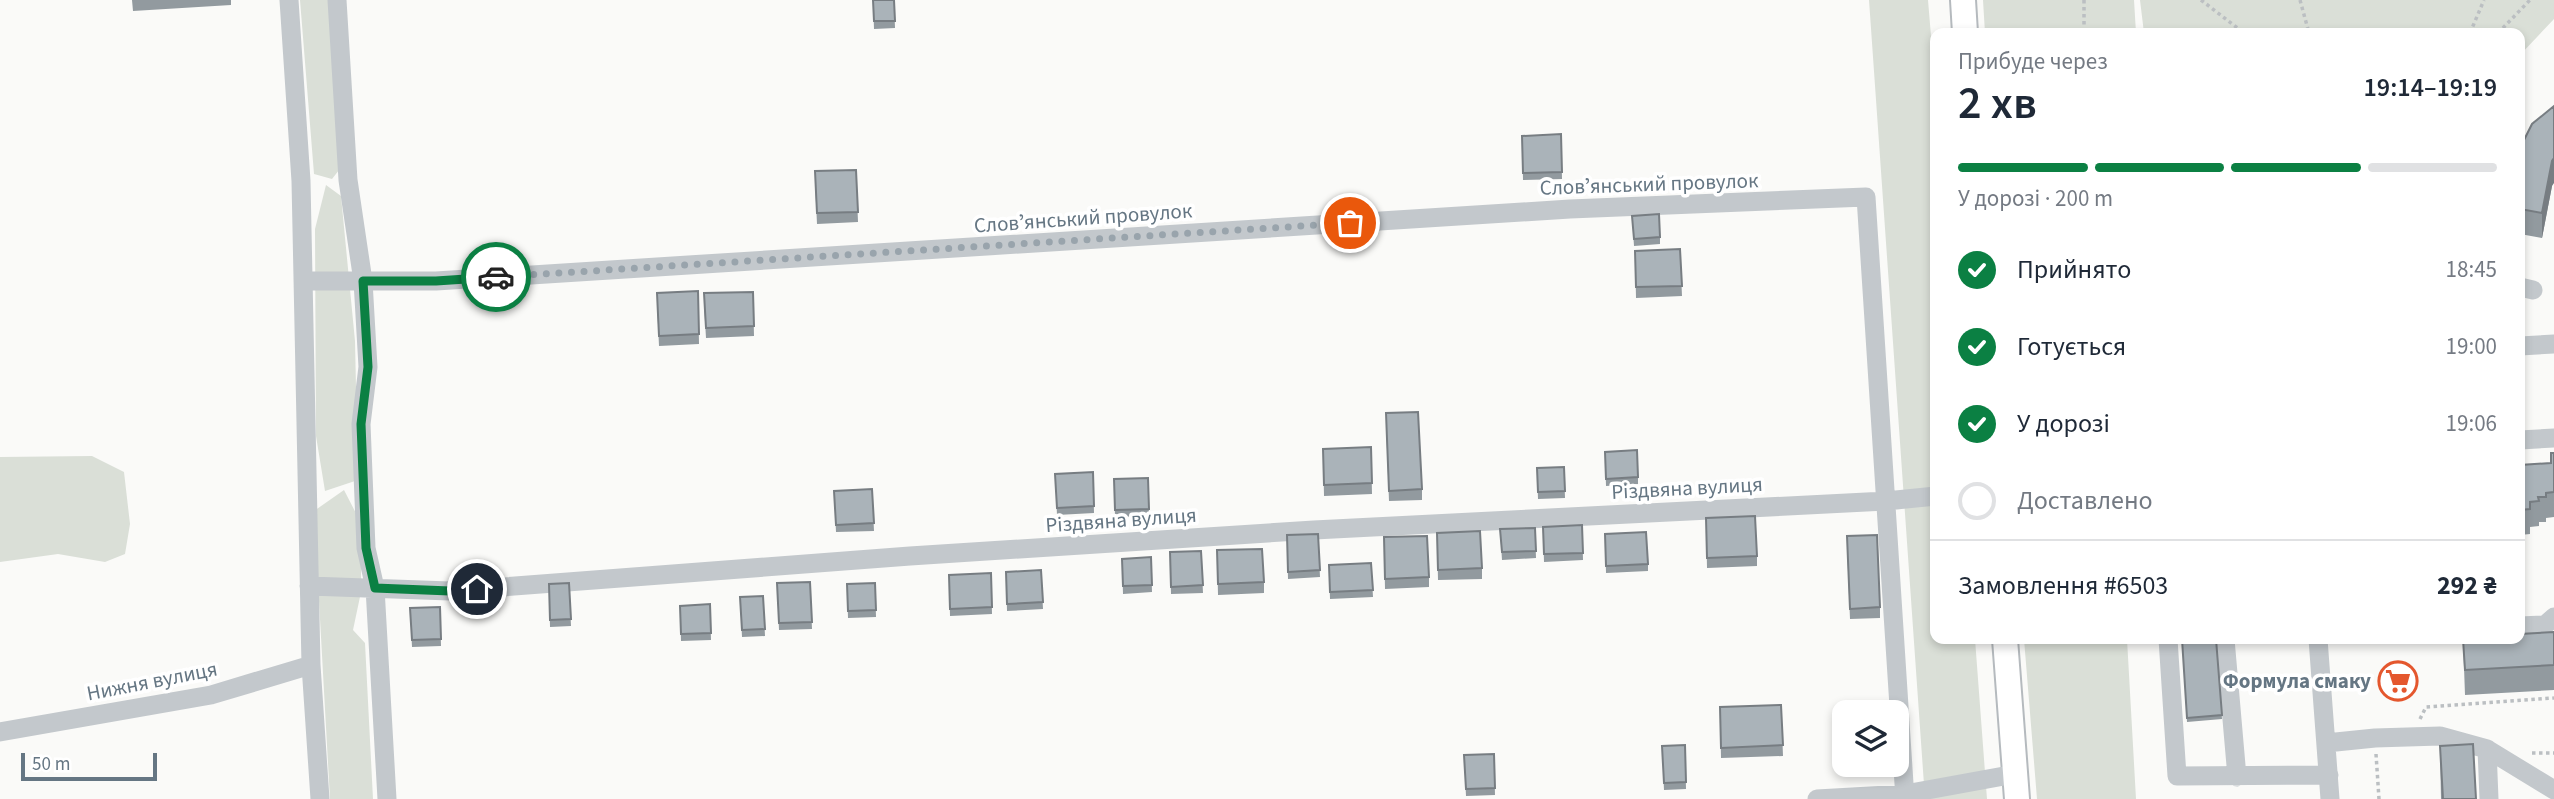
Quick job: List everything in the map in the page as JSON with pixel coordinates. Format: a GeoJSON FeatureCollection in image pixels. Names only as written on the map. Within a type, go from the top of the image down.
{"type":"FeatureCollection","features":[{"type":"Feature","properties":{"kind":"main road"},"geometry":{"type":"LineString","coordinates":[[1963,0],[1965,28]]}},
{"type":"Feature","properties":{"kind":"main road"},"geometry":{"type":"LineString","coordinates":[[2005,644],[2017,799]]}},
{"type":"Feature","properties":{"kind":"street"},"geometry":{"type":"LineString","coordinates":[[289,0],[301,181],[311,664],[320,799]]}},
{"type":"Feature","properties":{"kind":"street"},"geometry":{"type":"LineString","coordinates":[[337,0],[348,180],[363,281],[368,367],[361,424],[366,548],[375,588],[387,799]]}},
{"type":"Feature","properties":{"kind":"street","name":"Словʼянський провулок"},"geometry":{"type":"LineString","coordinates":[[303,281],[450,280],[1570,209],[1866,197],[1886,500]]}},
{"type":"Feature","properties":{"kind":"street"},"geometry":{"type":"LineString","coordinates":[[2525,346],[2554,344]]}},
{"type":"Feature","properties":{"kind":"street"},"geometry":{"type":"LineString","coordinates":[[2525,440],[2554,438]]}},
{"type":"Feature","properties":{"kind":"street","name":"Різдвяна вулиця"},"geometry":{"type":"LineString","coordinates":[[309,586],[450,591],[1272,532],[1930,496]]}},
{"type":"Feature","properties":{"kind":"street"},"geometry":{"type":"LineString","coordinates":[[1886,500],[1905,797]]}},
{"type":"Feature","properties":{"kind":"street"},"geometry":{"type":"LineString","coordinates":[[2525,626],[2545,625],[2554,617]]}},
{"type":"Feature","properties":{"kind":"street"},"geometry":{"type":"LineString","coordinates":[[2168,644],[2177,776],[2329,775]]}},
{"type":"Feature","properties":{"kind":"street"},"geometry":{"type":"LineString","coordinates":[[2225,644],[2236,777]]}},
{"type":"Feature","properties":{"kind":"street"},"geometry":{"type":"LineString","coordinates":[[2318,644],[2330,799]]}},
{"type":"Feature","properties":{"kind":"street","name":"Нижня вулиця"},"geometry":{"type":"LineString","coordinates":[[0,732],[211,695],[311,664]]}},
{"type":"Feature","properties":{"kind":"street"},"geometry":{"type":"LineString","coordinates":[[2326,743],[2440,736],[2487,749],[2554,790]]}},
{"type":"Feature","properties":{"kind":"street"},"geometry":{"type":"LineString","coordinates":[[2487,749],[2489,799]]}},
{"type":"Feature","properties":{"kind":"street"},"geometry":{"type":"LineString","coordinates":[[1817,799],[1905,797],[2015,774]]}},
{"type":"Feature","properties":{"kind":"path"},"geometry":{"type":"LineString","coordinates":[[2084,0],[2084,28]]}},
{"type":"Feature","properties":{"kind":"path"},"geometry":{"type":"LineString","coordinates":[[2201,0],[2237,28]]}},
{"type":"Feature","properties":{"kind":"path"},"geometry":{"type":"LineString","coordinates":[[2300,0],[2308,28]]}},
{"type":"Feature","properties":{"kind":"path"},"geometry":{"type":"LineString","coordinates":[[2472,28],[2484,0]]}},
{"type":"Feature","properties":{"kind":"path"},"geometry":{"type":"LineString","coordinates":[[2503,28],[2530,0]]}},
{"type":"Feature","properties":{"kind":"path"},"geometry":{"type":"LineString","coordinates":[[2409,737],[2426,708],[2554,698]]}},
{"type":"Feature","properties":{"kind":"path"},"geometry":{"type":"LineString","coordinates":[[2375,738],[2379,799]]}},
{"type":"Feature","properties":{"kind":"shaded area"},"geometry":{"type":"Polygon","coordinates":[[[300,0],[332,0],[343,165],[332,179],[314,174],[300,0]]]}},
{"type":"Feature","properties":{"kind":"shaded area"},"geometry":{"type":"Polygon","coordinates":[[[1869,0],[1928,0],[1930,28],[1930,644],[1975,644],[1987,799],[1925,799],[1869,0]]]}},
{"type":"Feature","properties":{"kind":"shaded area"},"geometry":{"type":"Polygon","coordinates":[[[1983,0],[2134,0],[2136,28],[1985,28],[1983,0]]]}},
{"type":"Feature","properties":{"kind":"shaded area"},"geometry":{"type":"Polygon","coordinates":[[[2140,0],[2554,0],[2554,19],[2525,50],[2525,28],[2143,28],[2140,0]]]}},
{"type":"Feature","properties":{"kind":"shaded area"},"geometry":{"type":"Polygon","coordinates":[[[326,185],[341,196],[355,341],[358,480],[325,491],[316,436],[315,229],[326,185]]]}},
{"type":"Feature","properties":{"kind":"shaded area"},"geometry":{"type":"Polygon","coordinates":[[[92,456],[124,472],[130,524],[125,554],[105,562],[58,554],[0,562],[0,457],[92,456]]]}},
{"type":"Feature","properties":{"kind":"shaded area"},"geometry":{"type":"Polygon","coordinates":[[[344,490],[361,523],[361,592],[353,630],[365,643],[373,799],[330,799],[314,511],[344,490]]]}},
{"type":"Feature","properties":{"kind":"shaded area"},"geometry":{"type":"Polygon","coordinates":[[[2024,644],[2127,644],[2136,799],[2037,799],[2024,644]]]}},
{"type":"Feature","properties":{"kind":"building"},"geometry":{"type":"Polygon","coordinates":[[[873,0],[894,0],[895,21],[874,21],[873,0]]]}},
{"type":"Feature","properties":{"kind":"building"},"geometry":{"type":"Polygon","coordinates":[[[2554,106],[2554,158],[2542,213],[2525,210],[2525,138],[2532,124],[2554,106]]]}},
{"type":"Feature","properties":{"kind":"building"},"geometry":{"type":"Polygon","coordinates":[[[1561,134],[1562,172],[1523,173],[1522,136],[1561,134]]]}},
{"type":"Feature","properties":{"kind":"building"},"geometry":{"type":"Polygon","coordinates":[[[856,170],[858,212],[817,213],[815,171],[856,170]]]}},
{"type":"Feature","properties":{"kind":"building"},"geometry":{"type":"Polygon","coordinates":[[[1659,214],[1660,237],[1634,239],[1632,216],[1659,214]]]}},
{"type":"Feature","properties":{"kind":"building"},"geometry":{"type":"Polygon","coordinates":[[[1680,249],[1682,286],[1636,287],[1635,251],[1680,249]]]}},
{"type":"Feature","properties":{"kind":"building"},"geometry":{"type":"Polygon","coordinates":[[[698,291],[699,334],[659,336],[657,293],[698,291]]]}},
{"type":"Feature","properties":{"kind":"building"},"geometry":{"type":"Polygon","coordinates":[[[753,292],[754,326],[706,328],[704,293],[753,292]]]}},
{"type":"Feature","properties":{"kind":"building"},"geometry":{"type":"Polygon","coordinates":[[[1418,412],[1422,489],[1389,491],[1386,413],[1418,412]]]}},
{"type":"Feature","properties":{"kind":"building"},"geometry":{"type":"Polygon","coordinates":[[[1371,447],[1372,483],[1324,485],[1323,449],[1371,447]]]}},
{"type":"Feature","properties":{"kind":"building"},"geometry":{"type":"Polygon","coordinates":[[[1637,450],[1638,477],[1606,479],[1605,452],[1637,450]]]}},
{"type":"Feature","properties":{"kind":"building"},"geometry":{"type":"Polygon","coordinates":[[[2551,453],[2554,453],[2554,492],[2546,493],[2546,497],[2538,497],[2539,501],[2530,502],[2530,509],[2525,510],[2525,465],[2551,463],[2551,453]]]}},
{"type":"Feature","properties":{"kind":"building"},"geometry":{"type":"Polygon","coordinates":[[[1564,467],[1565,491],[1538,492],[1537,468],[1564,467]]]}},
{"type":"Feature","properties":{"kind":"building"},"geometry":{"type":"Polygon","coordinates":[[[1093,472],[1094,506],[1057,508],[1055,474],[1093,472]]]}},
{"type":"Feature","properties":{"kind":"building"},"geometry":{"type":"Polygon","coordinates":[[[1148,478],[1149,509],[1115,510],[1114,479],[1148,478]]]}},
{"type":"Feature","properties":{"kind":"building"},"geometry":{"type":"Polygon","coordinates":[[[872,489],[874,523],[836,525],[834,491],[872,489]]]}},
{"type":"Feature","properties":{"kind":"building"},"geometry":{"type":"Polygon","coordinates":[[[1755,516],[1757,556],[1707,558],[1706,518],[1755,516]]]}},
{"type":"Feature","properties":{"kind":"building"},"geometry":{"type":"Polygon","coordinates":[[[1582,525],[1583,553],[1544,554],[1543,527],[1582,525]]]}},
{"type":"Feature","properties":{"kind":"building"},"geometry":{"type":"Polygon","coordinates":[[[1535,528],[1536,551],[1502,552],[1500,529],[1535,528]]]}},
{"type":"Feature","properties":{"kind":"building"},"geometry":{"type":"Polygon","coordinates":[[[1480,531],[1482,568],[1438,570],[1437,533],[1480,531]]]}},
{"type":"Feature","properties":{"kind":"building"},"geometry":{"type":"Polygon","coordinates":[[[1646,532],[1648,564],[1606,566],[1605,534],[1646,532]]]}},
{"type":"Feature","properties":{"kind":"building"},"geometry":{"type":"Polygon","coordinates":[[[1318,534],[1320,570],[1288,572],[1287,535],[1318,534]]]}},
{"type":"Feature","properties":{"kind":"building"},"geometry":{"type":"Polygon","coordinates":[[[1877,535],[1880,607],[1850,609],[1847,536],[1877,535]]]}},
{"type":"Feature","properties":{"kind":"building"},"geometry":{"type":"Polygon","coordinates":[[[1427,536],[1429,577],[1385,579],[1384,537],[1427,536]]]}},
{"type":"Feature","properties":{"kind":"building"},"geometry":{"type":"Polygon","coordinates":[[[1262,549],[1264,582],[1218,584],[1217,550],[1262,549]]]}},
{"type":"Feature","properties":{"kind":"building"},"geometry":{"type":"Polygon","coordinates":[[[1201,551],[1203,585],[1171,587],[1170,552],[1201,551]]]}},
{"type":"Feature","properties":{"kind":"building"},"geometry":{"type":"Polygon","coordinates":[[[1151,557],[1152,585],[1123,586],[1122,559],[1151,557]]]}},
{"type":"Feature","properties":{"kind":"building"},"geometry":{"type":"Polygon","coordinates":[[[1371,563],[1373,590],[1330,592],[1329,565],[1371,563]]]}},
{"type":"Feature","properties":{"kind":"building"},"geometry":{"type":"Polygon","coordinates":[[[1041,570],[1043,602],[1007,604],[1006,572],[1041,570]]]}},
{"type":"Feature","properties":{"kind":"building"},"geometry":{"type":"Polygon","coordinates":[[[991,573],[992,607],[950,609],[949,575],[991,573]]]}},
{"type":"Feature","properties":{"kind":"building"},"geometry":{"type":"Polygon","coordinates":[[[810,582],[812,622],[779,623],[777,583],[810,582]]]}},
{"type":"Feature","properties":{"kind":"building"},"geometry":{"type":"Polygon","coordinates":[[[569,583],[571,619],[550,620],[549,584],[569,583]]]}},
{"type":"Feature","properties":{"kind":"building"},"geometry":{"type":"Polygon","coordinates":[[[875,583],[876,610],[848,611],[847,584],[875,583]]]}},
{"type":"Feature","properties":{"kind":"building"},"geometry":{"type":"Polygon","coordinates":[[[763,596],[765,629],[742,630],[740,597],[763,596]]]}},
{"type":"Feature","properties":{"kind":"building"},"geometry":{"type":"Polygon","coordinates":[[[710,604],[711,633],[681,634],[680,606],[710,604]]]}},
{"type":"Feature","properties":{"kind":"building"},"geometry":{"type":"Polygon","coordinates":[[[440,607],[441,639],[412,640],[410,608],[440,607]]]}},
{"type":"Feature","properties":{"kind":"building"},"geometry":{"type":"Polygon","coordinates":[[[2554,632],[2554,665],[2465,670],[2463,644],[2525,644],[2525,634],[2554,632]]]}},
{"type":"Feature","properties":{"kind":"building"},"geometry":{"type":"Polygon","coordinates":[[[2182,644],[2216,644],[2222,715],[2187,718],[2182,644]]]}},
{"type":"Feature","properties":{"kind":"building"},"geometry":{"type":"Polygon","coordinates":[[[1781,705],[1783,745],[1721,748],[1720,707],[1781,705]]]}},
{"type":"Feature","properties":{"kind":"building"},"geometry":{"type":"Polygon","coordinates":[[[2473,744],[2476,799],[2443,799],[2440,746],[2473,744]]]}},
{"type":"Feature","properties":{"kind":"building"},"geometry":{"type":"Polygon","coordinates":[[[1685,745],[1686,782],[1664,783],[1662,746],[1685,745]]]}},
{"type":"Feature","properties":{"kind":"building"},"geometry":{"type":"Polygon","coordinates":[[[1494,754],[1495,788],[1466,789],[1464,755],[1494,754]]]}},
{"type":"Feature","properties":{"kind":"way so far"},"geometry":{"type":"LineString","coordinates":[[496,277],[1350,223]]}},
{"type":"Feature","properties":{"kind":"place","name":"Формула смаку"},"geometry":{"type":"Point","coordinates":[2398,681]}},
{"type":"Feature","properties":{"kind":"route"},"geometry":{"type":"LineString","coordinates":[[477,589],[450,591],[375,588],[366,548],[361,424],[368,367],[363,281],[436,281],[496,277]]}}]}
